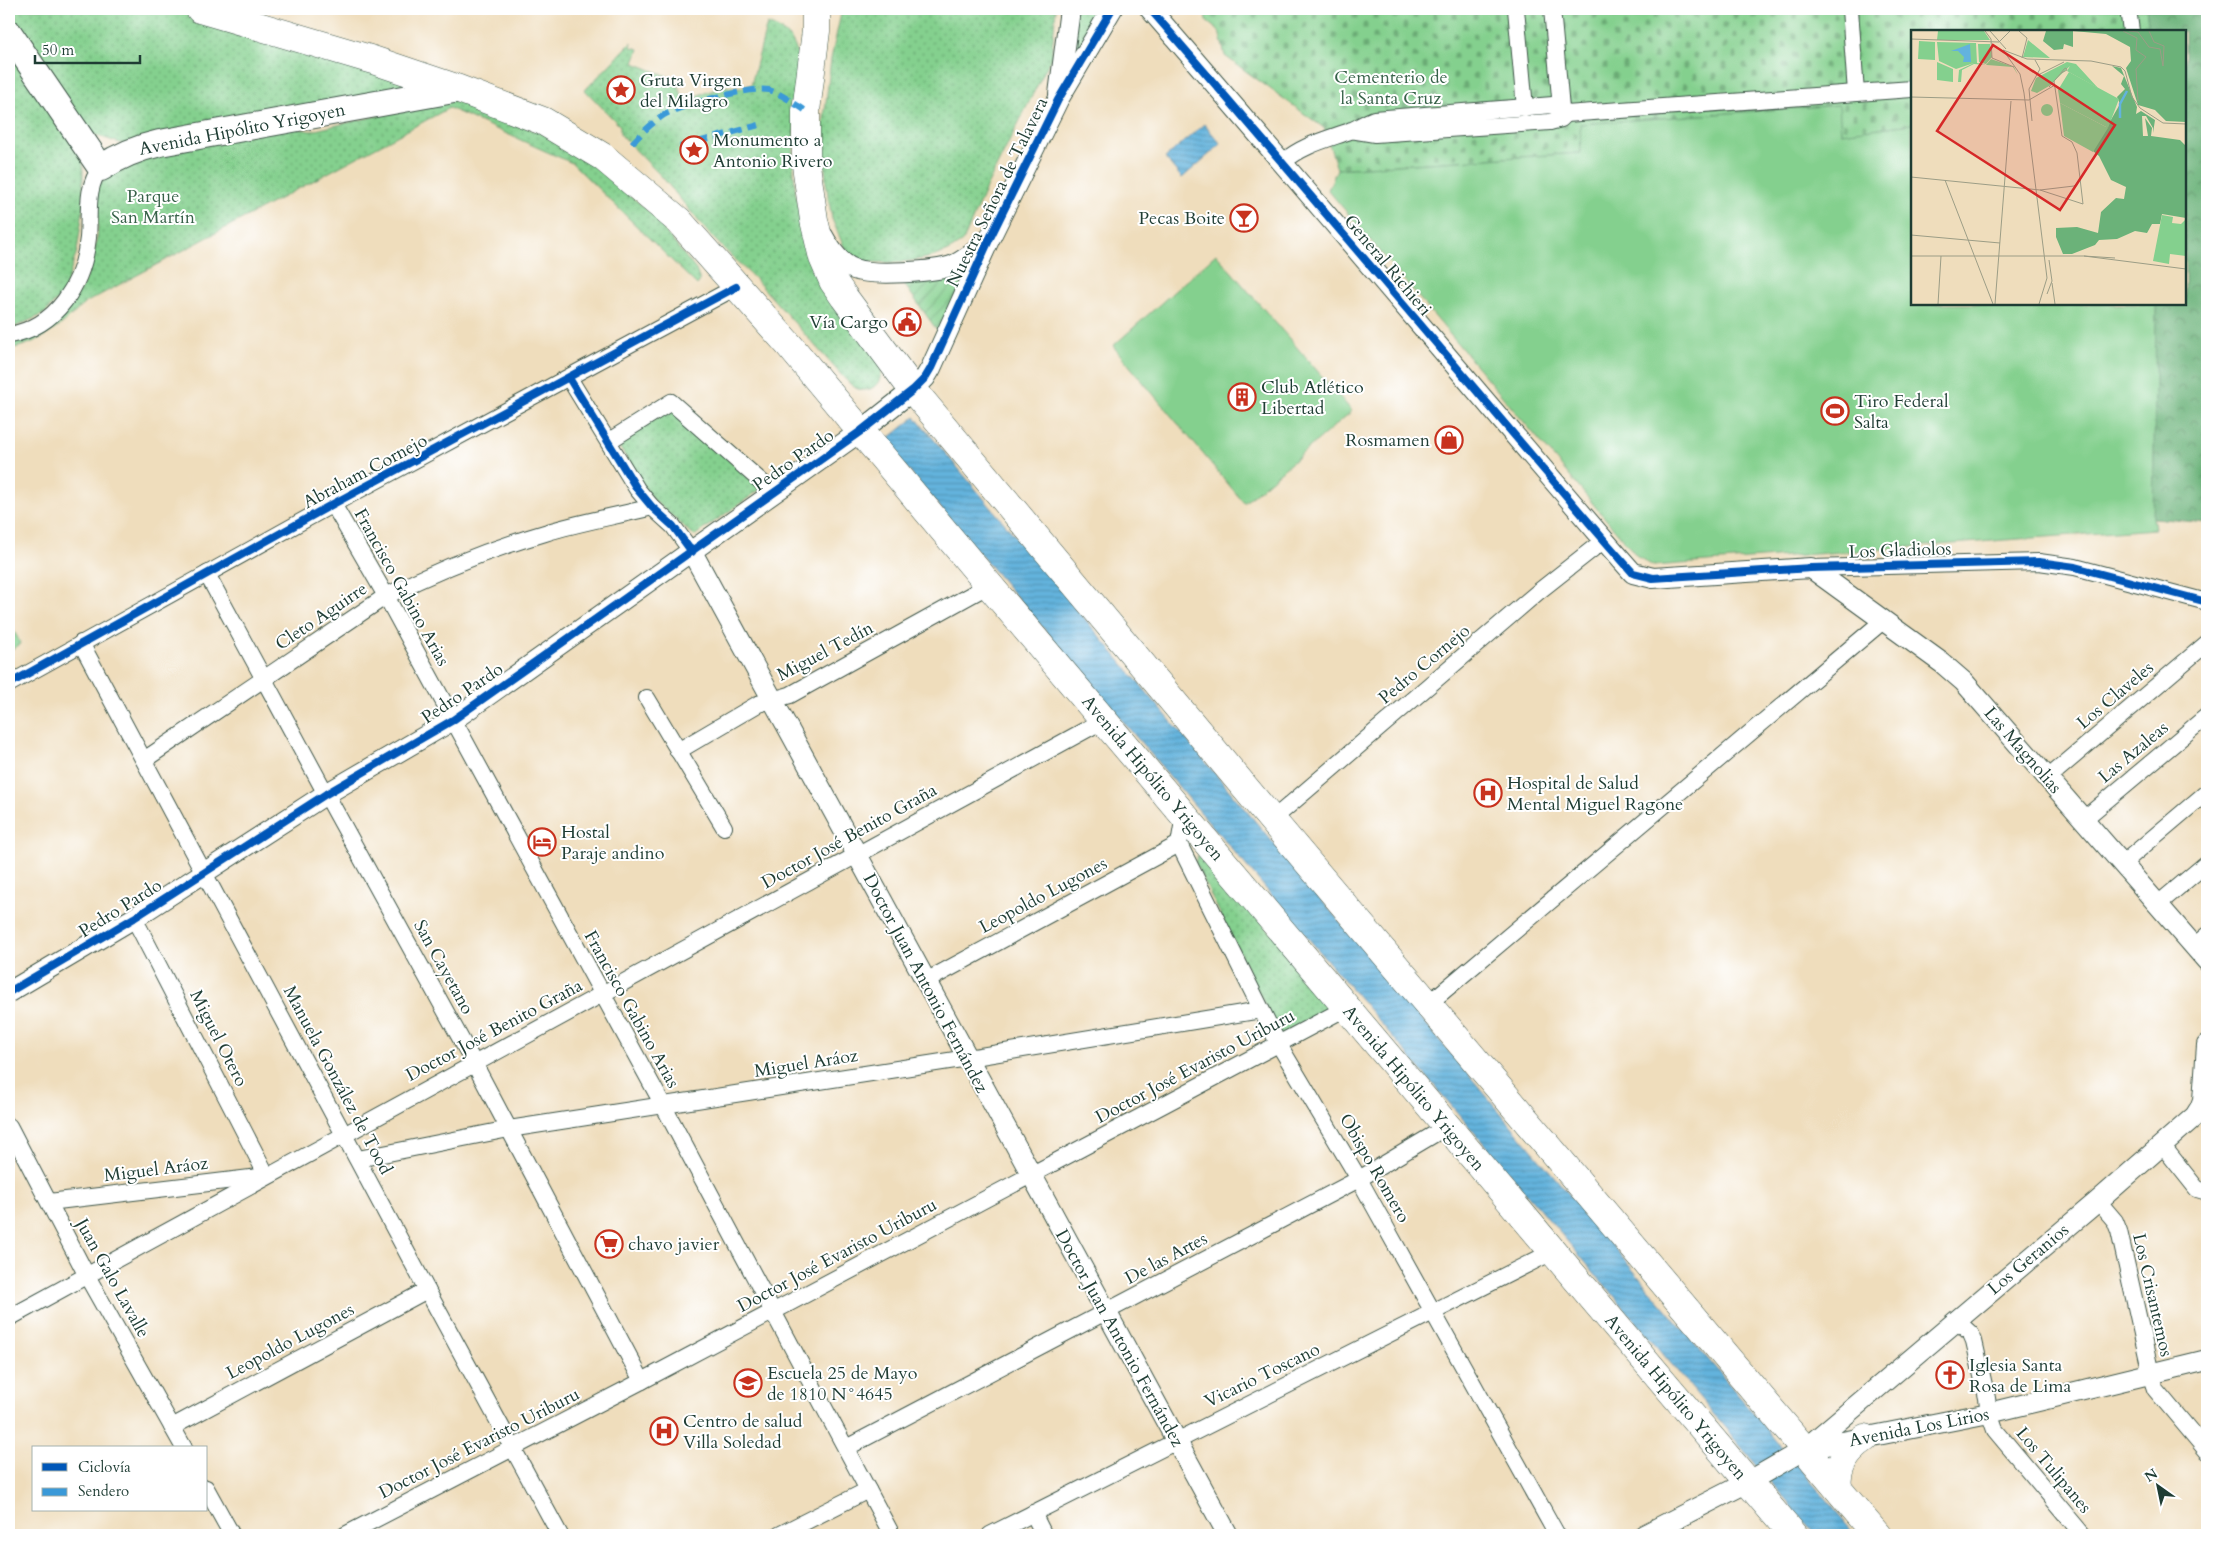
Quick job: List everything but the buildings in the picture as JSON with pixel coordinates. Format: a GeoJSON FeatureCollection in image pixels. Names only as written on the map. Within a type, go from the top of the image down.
{"type":"FeatureCollection","features":[{"type":"Feature","properties":{"kind":"highway","name":"Avenida Hipólito Yrigoyen"},"geometry":{"type":"LineString","coordinates":[[200,9],[364,57],[459,89],[543,121],[603,156],[679,221],[736,287],[790,345],[989,585],[1793,1535]]}},
{"type":"Feature","properties":{"kind":"highway"},"geometry":{"type":"LineString","coordinates":[[818,13],[805,136],[806,165],[814,220],[823,258],[833,281],[914,390],[1427,1005],[1877,1535]]}},
{"type":"Feature","properties":{"kind":"highway"},"geometry":{"type":"LineString","coordinates":[[1838,1488],[1836,1475],[1840,1465],[1852,1447],[1865,1438]]}},
{"type":"Feature","properties":{"kind":"main road"},"geometry":{"type":"LineString","coordinates":[[9,32],[101,168]]}},
{"type":"Feature","properties":{"kind":"main road","name":"Avenida Hipólito Yrigoyen"},"geometry":{"type":"LineString","coordinates":[[101,168],[132,151],[160,143],[459,89]]}},
{"type":"Feature","properties":{"kind":"street","name":"Nuestra Señora de Talavera"},"geometry":{"type":"LineString","coordinates":[[1058,100],[1070,9]]}},
{"type":"Feature","properties":{"kind":"street","name":"Nuestra Señora de Talavera"},"geometry":{"type":"LineString","coordinates":[[914,390],[931,368],[989,240],[1058,100],[1112,9]]}},
{"type":"Feature","properties":{"kind":"street","name":"General Richieri"},"geometry":{"type":"LineString","coordinates":[[1150,9],[1283,162],[1364,260],[1604,540]]}},
{"type":"Feature","properties":{"kind":"street"},"geometry":{"type":"LineString","coordinates":[[1516,9],[1525,108]]}},
{"type":"Feature","properties":{"kind":"street"},"geometry":{"type":"LineString","coordinates":[[1351,130],[1375,134],[1550,122],[1561,119],[1563,111],[1552,9]]}},
{"type":"Feature","properties":{"kind":"street"},"geometry":{"type":"LineString","coordinates":[[1850,9],[1856,92]]}},
{"type":"Feature","properties":{"kind":"street"},"geometry":{"type":"LineString","coordinates":[[2128,9],[2131,30]]}},
{"type":"Feature","properties":{"kind":"street"},"geometry":{"type":"LineString","coordinates":[[1283,162],[1293,153],[1321,139],[1351,130],[1374,119],[1553,105],[1563,111],[1911,89]]}},
{"type":"Feature","properties":{"kind":"street"},"geometry":{"type":"LineString","coordinates":[[9,335],[18,334],[54,314],[69,298],[78,277],[88,240],[91,183],[101,168]]}},
{"type":"Feature","properties":{"kind":"street","name":"Nuestra Señora de Talavera"},"geometry":{"type":"LineString","coordinates":[[814,220],[836,256],[854,270],[870,272],[936,270],[953,265],[966,258],[989,240]]}},
{"type":"Feature","properties":{"kind":"street","name":"Abraham Cornejo"},"geometry":{"type":"LineString","coordinates":[[9,684],[333,504],[736,287]]}},
{"type":"Feature","properties":{"kind":"street","name":"Doctor Juan Antonio Fernández"},"geometry":{"type":"LineString","coordinates":[[569,378],[637,489],[652,507],[673,526],[692,552],[1228,1535]]}},
{"type":"Feature","properties":{"kind":"street","name":"Pedro Pardo"},"geometry":{"type":"LineString","coordinates":[[9,992],[134,918],[326,794],[452,720],[692,552],[773,492],[861,431],[914,390]]}},
{"type":"Feature","properties":{"kind":"street"},"geometry":{"type":"LineString","coordinates":[[609,441],[671,402],[773,492]]}},
{"type":"Feature","properties":{"kind":"street","name":"Francisco Gabino Arias"},"geometry":{"type":"LineString","coordinates":[[333,504],[386,596],[601,995],[663,1105],[892,1535]]}},
{"type":"Feature","properties":{"kind":"street","name":"Cleto Aguirre"},"geometry":{"type":"LineString","coordinates":[[144,760],[386,596],[421,578],[503,546],[547,532],[652,507]]}},
{"type":"Feature","properties":{"kind":"street","name":"Los Gladiolos"},"geometry":{"type":"LineString","coordinates":[[1604,540],[1633,573],[1653,578],[1811,568],[2038,562],[2074,567],[2207,602]]}},
{"type":"Feature","properties":{"kind":"street","name":"Pedro Cornejo"},"geometry":{"type":"LineString","coordinates":[[1272,820],[1538,592],[1604,540]]}},
{"type":"Feature","properties":{"kind":"street","name":"Las Magnolias"},"geometry":{"type":"LineString","coordinates":[[1811,568],[1884,620],[1964,682],[2157,905],[2200,941],[2207,961]]}},
{"type":"Feature","properties":{"kind":"street","name":"San Cayetano"},"geometry":{"type":"LineString","coordinates":[[208,574],[474,1063],[642,1381]]}},
{"type":"Feature","properties":{"kind":"street","name":"Miguel Tedín"},"geometry":{"type":"LineString","coordinates":[[678,751],[758,704],[790,695],[989,585]]}},
{"type":"Feature","properties":{"kind":"street"},"geometry":{"type":"LineString","coordinates":[[1427,1005],[1884,620]]}},
{"type":"Feature","properties":{"kind":"street","name":"Manuela González de Tood"},"geometry":{"type":"LineString","coordinates":[[82,643],[512,1449],[560,1535]]}},
{"type":"Feature","properties":{"kind":"street","name":"Los Claveles"},"geometry":{"type":"LineString","coordinates":[[2048,778],[2207,643]]}},
{"type":"Feature","properties":{"kind":"street"},"geometry":{"type":"LineString","coordinates":[[647,698],[724,826]]}},
{"type":"Feature","properties":{"kind":"street","name":"Las Azaleas"},"geometry":{"type":"LineString","coordinates":[[2084,820],[2207,716]]}},
{"type":"Feature","properties":{"kind":"street","name":"Doctor José Benito Graña"},"geometry":{"type":"LineString","coordinates":[[9,1318],[1104,720]]}},
{"type":"Feature","properties":{"kind":"street"},"geometry":{"type":"LineString","coordinates":[[2122,864],[2207,792]]}},
{"type":"Feature","properties":{"kind":"street"},"geometry":{"type":"LineString","coordinates":[[1179,844],[1184,815]]}},
{"type":"Feature","properties":{"kind":"street","name":"Leopoldo Lugones"},"geometry":{"type":"LineString","coordinates":[[926,981],[1179,844]]}},
{"type":"Feature","properties":{"kind":"street","name":"Obispo Romero"},"geometry":{"type":"LineString","coordinates":[[1179,844],[1278,1043],[1359,1179],[1557,1535]]}},
{"type":"Feature","properties":{"kind":"street"},"geometry":{"type":"LineString","coordinates":[[2157,905],[2207,863]]}},
{"type":"Feature","properties":{"kind":"street","name":"Miguel Otero"},"geometry":{"type":"LineString","coordinates":[[134,918],[267,1176]]}},
{"type":"Feature","properties":{"kind":"street","name":"Doctor José Evaristo Uriburu"},"geometry":{"type":"LineString","coordinates":[[345,1535],[642,1381],[1346,1008]]}},
{"type":"Feature","properties":{"kind":"street","name":"Miguel Aráoz"},"geometry":{"type":"LineString","coordinates":[[358,1160],[509,1129],[968,1058],[1261,1010]]}},
{"type":"Feature","properties":{"kind":"street","name":"Los Geranios"},"geometry":{"type":"LineString","coordinates":[[1805,1449],[2098,1201],[2194,1116],[2200,1108],[2207,1045]]}},
{"type":"Feature","properties":{"kind":"street","name":"Juan Galo Lavalle"},"geometry":{"type":"LineString","coordinates":[[9,1126],[87,1276],[183,1446]]}},
{"type":"Feature","properties":{"kind":"street","name":"De las Artes"},"geometry":{"type":"LineString","coordinates":[[846,1448],[1359,1179],[1448,1126]]}},
{"type":"Feature","properties":{"kind":"street"},"geometry":{"type":"LineString","coordinates":[[2162,1144],[2197,1189],[2207,1192]]}},
{"type":"Feature","properties":{"kind":"street","name":"Miguel Aráoz"},"geometry":{"type":"LineString","coordinates":[[49,1202],[267,1176]]}},
{"type":"Feature","properties":{"kind":"street","name":"Los Crisantemos"},"geometry":{"type":"LineString","coordinates":[[2098,1201],[2115,1221],[2119,1231],[2150,1374],[2155,1389],[2207,1451]]}},
{"type":"Feature","properties":{"kind":"street","name":"Vicario Toscano"},"geometry":{"type":"LineString","coordinates":[[990,1535],[1552,1252]]}},
{"type":"Feature","properties":{"kind":"street","name":"Leopoldo Lugones"},"geometry":{"type":"LineString","coordinates":[[172,1427],[427,1290]]}},
{"type":"Feature","properties":{"kind":"street","name":"Los Tulipanes"},"geometry":{"type":"LineString","coordinates":[[1956,1320],[1971,1334],[1974,1341],[1989,1413],[1995,1430],[2083,1535]]}},
{"type":"Feature","properties":{"kind":"street","name":"Avenida Los Lirios"},"geometry":{"type":"LineString","coordinates":[[1805,1449],[1989,1413],[2207,1360]]}},
{"type":"Feature","properties":{"kind":"street"},"geometry":{"type":"LineString","coordinates":[[1644,1535],[1748,1482],[1805,1449]]}},
{"type":"Feature","properties":{"kind":"street"},"geometry":{"type":"LineString","coordinates":[[780,1535],[868,1490]]}},
{"type":"Feature","properties":{"kind":"street"},"geometry":{"type":"LineString","coordinates":[[208,1492],[232,1535]]}},
{"type":"Feature","properties":{"kind":"street"},"geometry":{"type":"LineString","coordinates":[[1032,1513],[1044,1535]]}},
{"type":"Feature","properties":{"kind":"green space","name":"Parque San Martín"},"geometry":{"type":"Polygon","coordinates":[[[9,9],[181,9],[422,85],[123,144],[83,131],[9,21],[9,9]]]}},
{"type":"Feature","properties":{"kind":"green space"},"geometry":{"type":"Polygon","coordinates":[[[842,9],[1056,9],[1051,58],[985,190],[964,239],[946,252],[907,261],[868,262],[846,252],[832,219],[826,183],[823,128],[831,59],[842,9]]]}},
{"type":"Feature","properties":{"kind":"green space"},"geometry":{"type":"Polygon","coordinates":[[[1075,9],[1105,9],[1077,53],[1069,53],[1075,9]]]}},
{"type":"Feature","properties":{"kind":"green space","name":"Cementerio de la Santa Cruz"},"geometry":{"type":"Polygon","coordinates":[[[1205,9],[2146,9],[2149,30],[1911,30],[1911,124],[1841,133],[1838,105],[1581,124],[1581,153],[1337,169],[1324,128],[1225,56],[1219,31],[1206,21],[1205,9]]]}},
{"type":"Feature","properties":{"kind":"green space"},"geometry":{"type":"Polygon","coordinates":[[[2146,9],[2207,9],[2207,523],[2153,518],[2156,305],[2186,305],[2186,30],[2149,30],[2146,9]]]}},
{"type":"Feature","properties":{"kind":"green space"},"geometry":{"type":"Polygon","coordinates":[[[767,24],[780,30],[790,38],[796,48],[800,64],[793,156],[799,211],[881,365],[881,375],[877,384],[869,389],[858,389],[845,379],[756,280],[710,235],[663,178],[620,134],[620,126],[585,90],[632,42],[631,47],[639,49],[634,63],[677,80],[683,100],[726,86],[736,89],[751,85],[767,24]]]}},
{"type":"Feature","properties":{"kind":"green space","name":"Parque San Martín"},"geometry":{"type":"Polygon","coordinates":[[[9,43],[83,154],[83,210],[77,251],[64,292],[44,314],[9,328],[9,43]]]}},
{"type":"Feature","properties":{"kind":"green space","name":"Parque San Martín"},"geometry":{"type":"Polygon","coordinates":[[[451,99],[564,142],[650,212],[696,270],[700,281],[697,285],[572,163],[449,108],[85,303],[68,319],[41,338],[9,349],[9,342],[38,333],[50,326],[61,317],[78,295],[89,270],[96,243],[98,222],[97,186],[118,164],[284,126],[311,131],[451,99]]]}},
{"type":"Feature","properties":{"kind":"green space","name":"Tiro Federal Salta"},"geometry":{"type":"Polygon","coordinates":[[[1839,105],[1841,133],[1911,124],[1911,305],[2156,305],[2153,518],[2155,529],[1653,566],[1637,556],[1328,190],[1337,169],[1581,153],[1580,124],[1839,105]]]}},
{"type":"Feature","properties":{"kind":"green space"},"geometry":{"type":"Polygon","coordinates":[[[1216,254],[1352,411],[1244,503],[1113,346],[1216,254]]]}},
{"type":"Feature","properties":{"kind":"green space"},"geometry":{"type":"Polygon","coordinates":[[[971,264],[939,333],[902,281],[971,264]]]}},
{"type":"Feature","properties":{"kind":"green space"},"geometry":{"type":"Polygon","coordinates":[[[671,408],[761,489],[694,536],[655,501],[642,485],[617,442],[671,408]]]}},
{"type":"Feature","properties":{"kind":"green space"},"geometry":{"type":"Polygon","coordinates":[[[9,622],[21,644],[9,651],[9,622]]]}},
{"type":"Feature","properties":{"kind":"green space"},"geometry":{"type":"Polygon","coordinates":[[[1203,855],[1330,999],[1326,1010],[1280,1035],[1195,863],[1197,856],[1203,855]]]}},
{"type":"Feature","properties":{"kind":"water"},"geometry":{"type":"Polygon","coordinates":[[[1204,124],[1221,144],[1182,178],[1165,158],[1204,124]]]}},
{"type":"Feature","properties":{"kind":"water"},"geometry":{"type":"Polygon","coordinates":[[[915,417],[1856,1535],[1815,1535],[1615,1297],[884,442],[915,417]]]}},
{"type":"Feature","properties":{"kind":"marked path"},"geometry":{"type":"LineString","coordinates":[[632,143],[664,115],[685,106],[716,97],[747,91],[769,90],[806,111]]}},
{"type":"Feature","properties":{"kind":"marked path"},"geometry":{"type":"LineString","coordinates":[[680,147],[759,125]]}},
{"type":"Feature","properties":{"kind":"cycle path"},"geometry":{"type":"LineString","coordinates":[[9,992],[134,918],[326,794],[453,720],[861,431],[913,390],[925,378],[931,368],[989,240],[1058,100],[1112,9]]}},
{"type":"Feature","properties":{"kind":"cycle path"},"geometry":{"type":"LineString","coordinates":[[1150,9],[1633,573],[1653,578],[1811,568],[2039,562],[2075,567],[2207,602]]}},
{"type":"Feature","properties":{"kind":"cycle path"},"geometry":{"type":"LineString","coordinates":[[9,684],[333,504],[736,287]]}},
{"type":"Feature","properties":{"kind":"cycle path"},"geometry":{"type":"LineString","coordinates":[[569,378],[637,489],[652,507],[673,526],[692,552]]}},
{"type":"Feature","properties":{"kind":"place","name":"Gruta Virgen del Milagro"},"geometry":{"type":"Point","coordinates":[621,90]}},
{"type":"Feature","properties":{"kind":"place","name":"Monumento a Antonio Rivero"},"geometry":{"type":"Point","coordinates":[694,150]}},
{"type":"Feature","properties":{"kind":"place","name":"Pecas Boite"},"geometry":{"type":"Point","coordinates":[1244,218]}},
{"type":"Feature","properties":{"kind":"place","name":"Vía Cargo"},"geometry":{"type":"Point","coordinates":[907,322]}},
{"type":"Feature","properties":{"kind":"place","name":"Club Atlético Libertad"},"geometry":{"type":"Point","coordinates":[1242,397]}},
{"type":"Feature","properties":{"kind":"place","name":"Tiro Federal Salta"},"geometry":{"type":"Point","coordinates":[1835,411]}},
{"type":"Feature","properties":{"kind":"place","name":"Rosmamen"},"geometry":{"type":"Point","coordinates":[1449,440]}},
{"type":"Feature","properties":{"kind":"place","name":"Hospital de Salud Mental Miguel Ragone"},"geometry":{"type":"Point","coordinates":[1488,793]}},
{"type":"Feature","properties":{"kind":"place","name":"Hostal Paraje andino"},"geometry":{"type":"Point","coordinates":[542,842]}},
{"type":"Feature","properties":{"kind":"place","name":"chavo javier"},"geometry":{"type":"Point","coordinates":[609,1244]}},
{"type":"Feature","properties":{"kind":"place","name":"Iglesia Santa Rosa de Lima"},"geometry":{"type":"Point","coordinates":[1950,1375]}},
{"type":"Feature","properties":{"kind":"place","name":"Escuela 25 de Mayo de 1810 N°4645"},"geometry":{"type":"Point","coordinates":[748,1383]}},
{"type":"Feature","properties":{"kind":"place","name":"Centro de salud Villa Soledad"},"geometry":{"type":"Point","coordinates":[664,1431]}}]}
